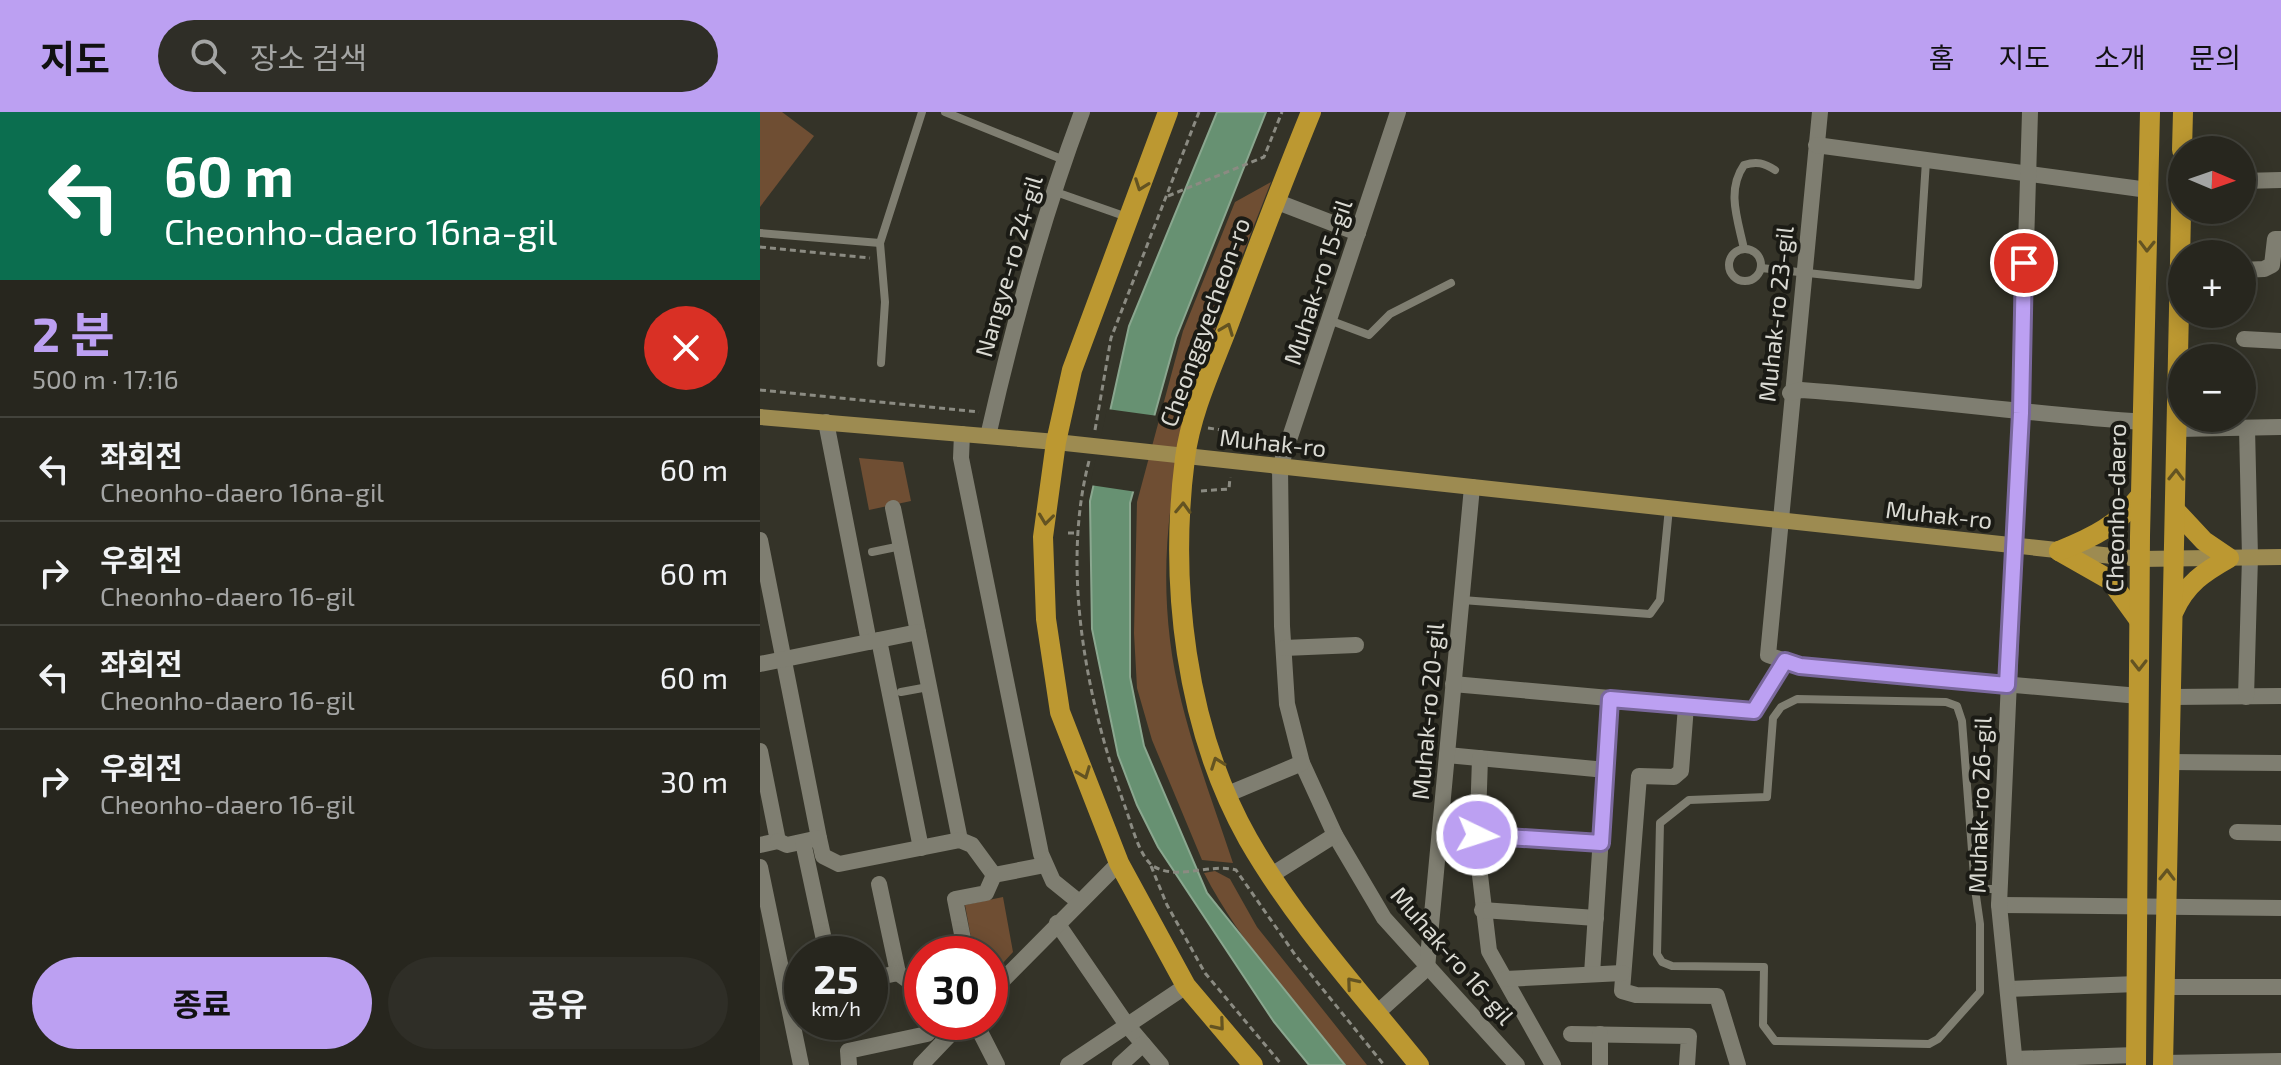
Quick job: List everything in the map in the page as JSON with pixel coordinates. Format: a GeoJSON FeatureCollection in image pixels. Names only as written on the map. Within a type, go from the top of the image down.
{"type":"FeatureCollection","features":[{"type":"Feature","properties":{"kind":"main road"},"geometry":{"type":"LineString","coordinates":[[1168,112],[1072,370],[1056,442],[1043,537],[1046,619],[1060,712],[1119,863],[1186,986],[1253,1065]]}},
{"type":"Feature","properties":{"kind":"main road","name":"Cheonggyecheon-ro"},"geometry":{"type":"LineString","coordinates":[[1311,112],[1177,455],[1187,647],[1197,703],[1228,794],[1247,836],[1270,876],[1317,941],[1419,1065]]}},
{"type":"Feature","properties":{"kind":"main road","name":"Cheonho-daero"},"geometry":{"type":"LineString","coordinates":[[2136,1060],[2139,621],[2150,112]]}},
{"type":"Feature","properties":{"kind":"main road"},"geometry":{"type":"LineString","coordinates":[[2182,136],[2183,112]]}},
{"type":"Feature","properties":{"kind":"main road","name":"Muhak-ro"},"geometry":{"type":"LineString","coordinates":[[760,417],[1085,444],[2140,559],[2281,557]]}},
{"type":"Feature","properties":{"kind":"main road"},"geometry":{"type":"LineString","coordinates":[[2163,1064],[2177,432]]}},
{"type":"Feature","properties":{"kind":"main road"},"geometry":{"type":"LineString","coordinates":[[2139,621],[2110,580],[2067,551],[2119,522],[2141,495]]}},
{"type":"Feature","properties":{"kind":"main road"},"geometry":{"type":"LineString","coordinates":[[2175,510],[2204,541],[2239,558]]}},
{"type":"Feature","properties":{"kind":"main road"},"geometry":{"type":"LineString","coordinates":[[2173,614],[2181,595],[2196,577],[2239,558]]}},
{"type":"Feature","properties":{"kind":"street","name":"Nangye-ro 24-gil"},"geometry":{"type":"LineString","coordinates":[[988,436],[1052,191],[1082,112]]}},
{"type":"Feature","properties":{"kind":"street","name":"Muhak-ro 15-gil"},"geometry":{"type":"LineString","coordinates":[[1280,467],[1398,112]]}},
{"type":"Feature","properties":{"kind":"street","name":"Muhak-ro 23-gil"},"geometry":{"type":"LineString","coordinates":[[1781,521],[1790,393],[1820,112]]}},
{"type":"Feature","properties":{"kind":"street","name":"Muhak-ro 26-gil"},"geometry":{"type":"LineString","coordinates":[[2015,1062],[2000,897],[2021,413],[2025,173],[2030,112]]}},
{"type":"Feature","properties":{"kind":"street"},"geometry":{"type":"LineString","coordinates":[[1816,145],[2148,190]]}},
{"type":"Feature","properties":{"kind":"street"},"geometry":{"type":"LineString","coordinates":[[2256,181],[2281,180]]}},
{"type":"Feature","properties":{"kind":"street"},"geometry":{"type":"LineString","coordinates":[[1275,201],[1358,233]]}},
{"type":"Feature","properties":{"kind":"street"},"geometry":{"type":"LineString","coordinates":[[2256,269],[2272,265],[2278,239]]}},
{"type":"Feature","properties":{"kind":"street"},"geometry":{"type":"LineString","coordinates":[[2244,339],[2281,341]]}},
{"type":"Feature","properties":{"kind":"street"},"geometry":{"type":"LineString","coordinates":[[1790,393],[1801,390],[1877,395],[2021,413],[2143,422]]}},
{"type":"Feature","properties":{"kind":"street"},"geometry":{"type":"LineString","coordinates":[[826,422],[921,848]]}},
{"type":"Feature","properties":{"kind":"street"},"geometry":{"type":"LineString","coordinates":[[2256,428],[2281,427]]}},
{"type":"Feature","properties":{"kind":"street"},"geometry":{"type":"LineString","coordinates":[[2246,697],[2239,558],[2247,432]]}},
{"type":"Feature","properties":{"kind":"street"},"geometry":{"type":"LineString","coordinates":[[962,434],[961,458],[1045,865],[1053,881],[1079,902]]}},
{"type":"Feature","properties":{"kind":"street","name":"Muhak-ro 16-gil"},"geometry":{"type":"LineString","coordinates":[[1280,467],[1287,704],[1302,763],[1335,835],[1384,918],[1517,1065]]}},
{"type":"Feature","properties":{"kind":"street","name":"Muhak-ro 20-gil"},"geometry":{"type":"LineString","coordinates":[[1427,968],[1472,487]]}},
{"type":"Feature","properties":{"kind":"street"},"geometry":{"type":"LineString","coordinates":[[893,508],[960,840]]}},
{"type":"Feature","properties":{"kind":"street"},"geometry":{"type":"LineString","coordinates":[[1781,521],[1768,655],[1800,666],[2139,696]]}},
{"type":"Feature","properties":{"kind":"street"},"geometry":{"type":"LineString","coordinates":[[760,540],[763,574],[784,659],[824,936]]}},
{"type":"Feature","properties":{"kind":"street"},"geometry":{"type":"LineString","coordinates":[[760,664],[918,632]]}},
{"type":"Feature","properties":{"kind":"street"},"geometry":{"type":"LineString","coordinates":[[1284,648],[1356,645]]}},
{"type":"Feature","properties":{"kind":"street"},"geometry":{"type":"LineString","coordinates":[[1453,684],[1754,711],[1785,661]]}},
{"type":"Feature","properties":{"kind":"street"},"geometry":{"type":"LineString","coordinates":[[2171,697],[2281,696]]}},
{"type":"Feature","properties":{"kind":"street"},"geometry":{"type":"LineString","coordinates":[[1592,974],[1610,699]]}},
{"type":"Feature","properties":{"kind":"street"},"geometry":{"type":"LineString","coordinates":[[1686,706],[1681,771],[1674,777],[1639,776],[1622,991],[1636,995],[1717,996],[1738,1065]]}},
{"type":"Feature","properties":{"kind":"street"},"geometry":{"type":"LineString","coordinates":[[760,751],[771,834],[787,845],[811,840]]}},
{"type":"Feature","properties":{"kind":"street"},"geometry":{"type":"LineString","coordinates":[[1447,755],[1606,770]]}},
{"type":"Feature","properties":{"kind":"street"},"geometry":{"type":"LineString","coordinates":[[1480,758],[1477,835],[1482,910],[1489,951],[1553,1065]]}},
{"type":"Feature","properties":{"kind":"street"},"geometry":{"type":"LineString","coordinates":[[2170,762],[2281,763]]}},
{"type":"Feature","properties":{"kind":"street"},"geometry":{"type":"LineString","coordinates":[[1228,794],[1302,763]]}},
{"type":"Feature","properties":{"kind":"street"},"geometry":{"type":"LineString","coordinates":[[2237,832],[2281,833]]}},
{"type":"Feature","properties":{"kind":"street"},"geometry":{"type":"LineString","coordinates":[[760,845],[771,834]]}},
{"type":"Feature","properties":{"kind":"street"},"geometry":{"type":"LineString","coordinates":[[1270,876],[1335,835]]}},
{"type":"Feature","properties":{"kind":"street"},"geometry":{"type":"LineString","coordinates":[[1477,835],[1601,843]]}},
{"type":"Feature","properties":{"kind":"street"},"geometry":{"type":"LineString","coordinates":[[811,840],[823,856],[839,864],[960,840],[972,845],[994,875]]}},
{"type":"Feature","properties":{"kind":"street"},"geometry":{"type":"LineString","coordinates":[[1008,974],[1119,863]]}},
{"type":"Feature","properties":{"kind":"street"},"geometry":{"type":"LineString","coordinates":[[994,875],[1045,865]]}},
{"type":"Feature","properties":{"kind":"street"},"geometry":{"type":"LineString","coordinates":[[760,867],[767,938],[784,974]]}},
{"type":"Feature","properties":{"kind":"street"},"geometry":{"type":"LineString","coordinates":[[962,936],[955,899],[986,893],[994,875]]}},
{"type":"Feature","properties":{"kind":"street"},"geometry":{"type":"LineString","coordinates":[[879,884],[898,973],[904,977]]}},
{"type":"Feature","properties":{"kind":"street"},"geometry":{"type":"LineString","coordinates":[[2000,897],[2167,907],[2281,908]]}},
{"type":"Feature","properties":{"kind":"street"},"geometry":{"type":"LineString","coordinates":[[1482,910],[1596,918]]}},
{"type":"Feature","properties":{"kind":"street"},"geometry":{"type":"LineString","coordinates":[[1057,923],[1127,1025],[1161,1065]]}},
{"type":"Feature","properties":{"kind":"street"},"geometry":{"type":"LineString","coordinates":[[1377,1013],[1427,968]]}},
{"type":"Feature","properties":{"kind":"street"},"geometry":{"type":"LineString","coordinates":[[888,975],[898,973]]}},
{"type":"Feature","properties":{"kind":"street"},"geometry":{"type":"LineString","coordinates":[[1505,979],[1622,973]]}},
{"type":"Feature","properties":{"kind":"street"},"geometry":{"type":"LineString","coordinates":[[2008,989],[2137,984]]}},
{"type":"Feature","properties":{"kind":"street"},"geometry":{"type":"LineString","coordinates":[[1068,1065],[1186,986]]}},
{"type":"Feature","properties":{"kind":"street"},"geometry":{"type":"LineString","coordinates":[[2165,987],[2281,987]]}},
{"type":"Feature","properties":{"kind":"street"},"geometry":{"type":"LineString","coordinates":[[849,1065],[848,1051],[904,1034]]}},
{"type":"Feature","properties":{"kind":"street"},"geometry":{"type":"LineString","coordinates":[[1571,1034],[1689,1036],[1687,1065]]}},
{"type":"Feature","properties":{"kind":"street"},"geometry":{"type":"LineString","coordinates":[[1600,1034],[1600,1065]]}},
{"type":"Feature","properties":{"kind":"street"},"geometry":{"type":"LineString","coordinates":[[798,1040],[801,1065]]}},
{"type":"Feature","properties":{"kind":"street"},"geometry":{"type":"LineString","coordinates":[[921,1065],[945,1040]]}},
{"type":"Feature","properties":{"kind":"street"},"geometry":{"type":"LineString","coordinates":[[984,1040],[997,1065]]}},
{"type":"Feature","properties":{"kind":"street"},"geometry":{"type":"LineString","coordinates":[[1120,1065],[1143,1044]]}},
{"type":"Feature","properties":{"kind":"street"},"geometry":{"type":"LineString","coordinates":[[2015,1062],[2136,1060]]}},
{"type":"Feature","properties":{"kind":"street"},"geometry":{"type":"LineString","coordinates":[[2163,1064],[2281,1061]]}},
{"type":"Feature","properties":{"kind":"lane"},"geometry":{"type":"LineString","coordinates":[[881,363],[885,302],[880,243],[922,112]]}},
{"type":"Feature","properties":{"kind":"lane"},"geometry":{"type":"LineString","coordinates":[[945,112],[1064,160]]}},
{"type":"Feature","properties":{"kind":"lane"},"geometry":{"type":"LineString","coordinates":[[1761,268],[1918,285],[1926,161]]}},
{"type":"Feature","properties":{"kind":"lane"},"geometry":{"type":"LineString","coordinates":[[1744,249],[1734,196],[1734,179],[1744,165],[1754,162],[1775,170]]}},
{"type":"Feature","properties":{"kind":"lane"},"geometry":{"type":"LineString","coordinates":[[1052,191],[1128,218]]}},
{"type":"Feature","properties":{"kind":"lane"},"geometry":{"type":"LineString","coordinates":[[760,233],[880,243]]}},
{"type":"Feature","properties":{"kind":"lane"},"geometry":{"type":"LineString","coordinates":[[1744,249],[1758,256],[1761,268],[1757,276],[1749,280],[1735,277],[1730,268],[1731,258],[1744,249]]}},
{"type":"Feature","properties":{"kind":"lane"},"geometry":{"type":"LineString","coordinates":[[1329,320],[1369,335],[1390,314],[1451,283]]}},
{"type":"Feature","properties":{"kind":"lane"},"geometry":{"type":"LineString","coordinates":[[1461,599],[1650,614],[1660,600],[1669,508]]}},
{"type":"Feature","properties":{"kind":"lane"},"geometry":{"type":"LineString","coordinates":[[872,552],[901,546]]}},
{"type":"Feature","properties":{"kind":"lane"},"geometry":{"type":"LineString","coordinates":[[901,692],[929,686]]}},
{"type":"Feature","properties":{"kind":"lane"},"geometry":{"type":"LineString","coordinates":[[1792,700],[1946,702],[1957,706],[1962,721],[1975,889],[1980,924],[1980,992],[1938,1039],[1929,1044],[1775,1041],[1763,1025],[1764,967],[1672,966],[1662,962],[1657,954],[1660,823],[1689,800],[1767,797],[1771,725],[1781,707],[1792,700]]}},
{"type":"Feature","properties":{"kind":"lane"},"geometry":{"type":"LineString","coordinates":[[1975,889],[2000,897]]}},
{"type":"Feature","properties":{"kind":"path"},"geometry":{"type":"LineString","coordinates":[[1085,444],[1111,338],[1199,112]]}},
{"type":"Feature","properties":{"kind":"path"},"geometry":{"type":"LineString","coordinates":[[1166,197],[1260,158],[1282,112]]}},
{"type":"Feature","properties":{"kind":"path"},"geometry":{"type":"LineString","coordinates":[[760,247],[869,256],[875,265]]}},
{"type":"Feature","properties":{"kind":"path"},"geometry":{"type":"LineString","coordinates":[[760,390],[993,413]]}},
{"type":"Feature","properties":{"kind":"path"},"geometry":{"type":"LineString","coordinates":[[1090,460],[1081,492],[1078,574],[1088,684],[1113,774],[1167,905],[1205,973],[1282,1065]]}},
{"type":"Feature","properties":{"kind":"path"},"geometry":{"type":"LineString","coordinates":[[1068,533],[1079,533]]}},
{"type":"Feature","properties":{"kind":"path"},"geometry":{"type":"LineString","coordinates":[[1151,865],[1171,874],[1219,865],[1236,870],[1296,956],[1384,1065]]}},
{"type":"Feature","properties":{"kind":"shaded area"},"geometry":{"type":"Polygon","coordinates":[[[760,112],[782,112],[814,136],[760,207],[760,112]]]}},
{"type":"Feature","properties":{"kind":"shaded area"},"geometry":{"type":"Polygon","coordinates":[[[1217,112],[1266,112],[1176,338],[1130,503],[1130,677],[1144,746],[1207,893],[1345,1065],[1309,1065],[1274,1022],[1158,847],[1137,805],[1118,755],[1092,629],[1090,501],[1129,326],[1217,112]]]}},
{"type":"Feature","properties":{"kind":"shaded area"},"geometry":{"type":"Polygon","coordinates":[[[1271,182],[1208,349],[1191,405],[1169,520],[1166,579],[1174,668],[1196,753],[1233,863],[1202,860],[1152,740],[1137,688],[1134,633],[1137,502],[1183,331],[1235,202],[1271,182]]]}},
{"type":"Feature","properties":{"kind":"shaded area"},"geometry":{"type":"Polygon","coordinates":[[[859,458],[903,462],[911,501],[869,510],[859,458]]]}},
{"type":"Feature","properties":{"kind":"shaded area"},"geometry":{"type":"Polygon","coordinates":[[[1215,871],[1230,879],[1257,927],[1367,1065],[1346,1065],[1270,972],[1234,924],[1204,873],[1215,871]]]}},
{"type":"Feature","properties":{"kind":"shaded area"},"geometry":{"type":"Polygon","coordinates":[[[1003,897],[1013,952],[1008,957],[1008,936],[971,936],[965,905],[1003,897]]]}},
{"type":"Feature","properties":{"kind":"pier"},"geometry":{"type":"Polygon","coordinates":[[[1107,409],[1158,416],[1137,492],[1090,485],[1107,409]]]}},
{"type":"Feature","properties":{"kind":"route"},"geometry":{"type":"LineString","coordinates":[[1477,835],[1601,843],[1610,699],[1754,711],[1785,661],[1800,666],[2007,685],[2021,413],[2024,263]]}}]}
